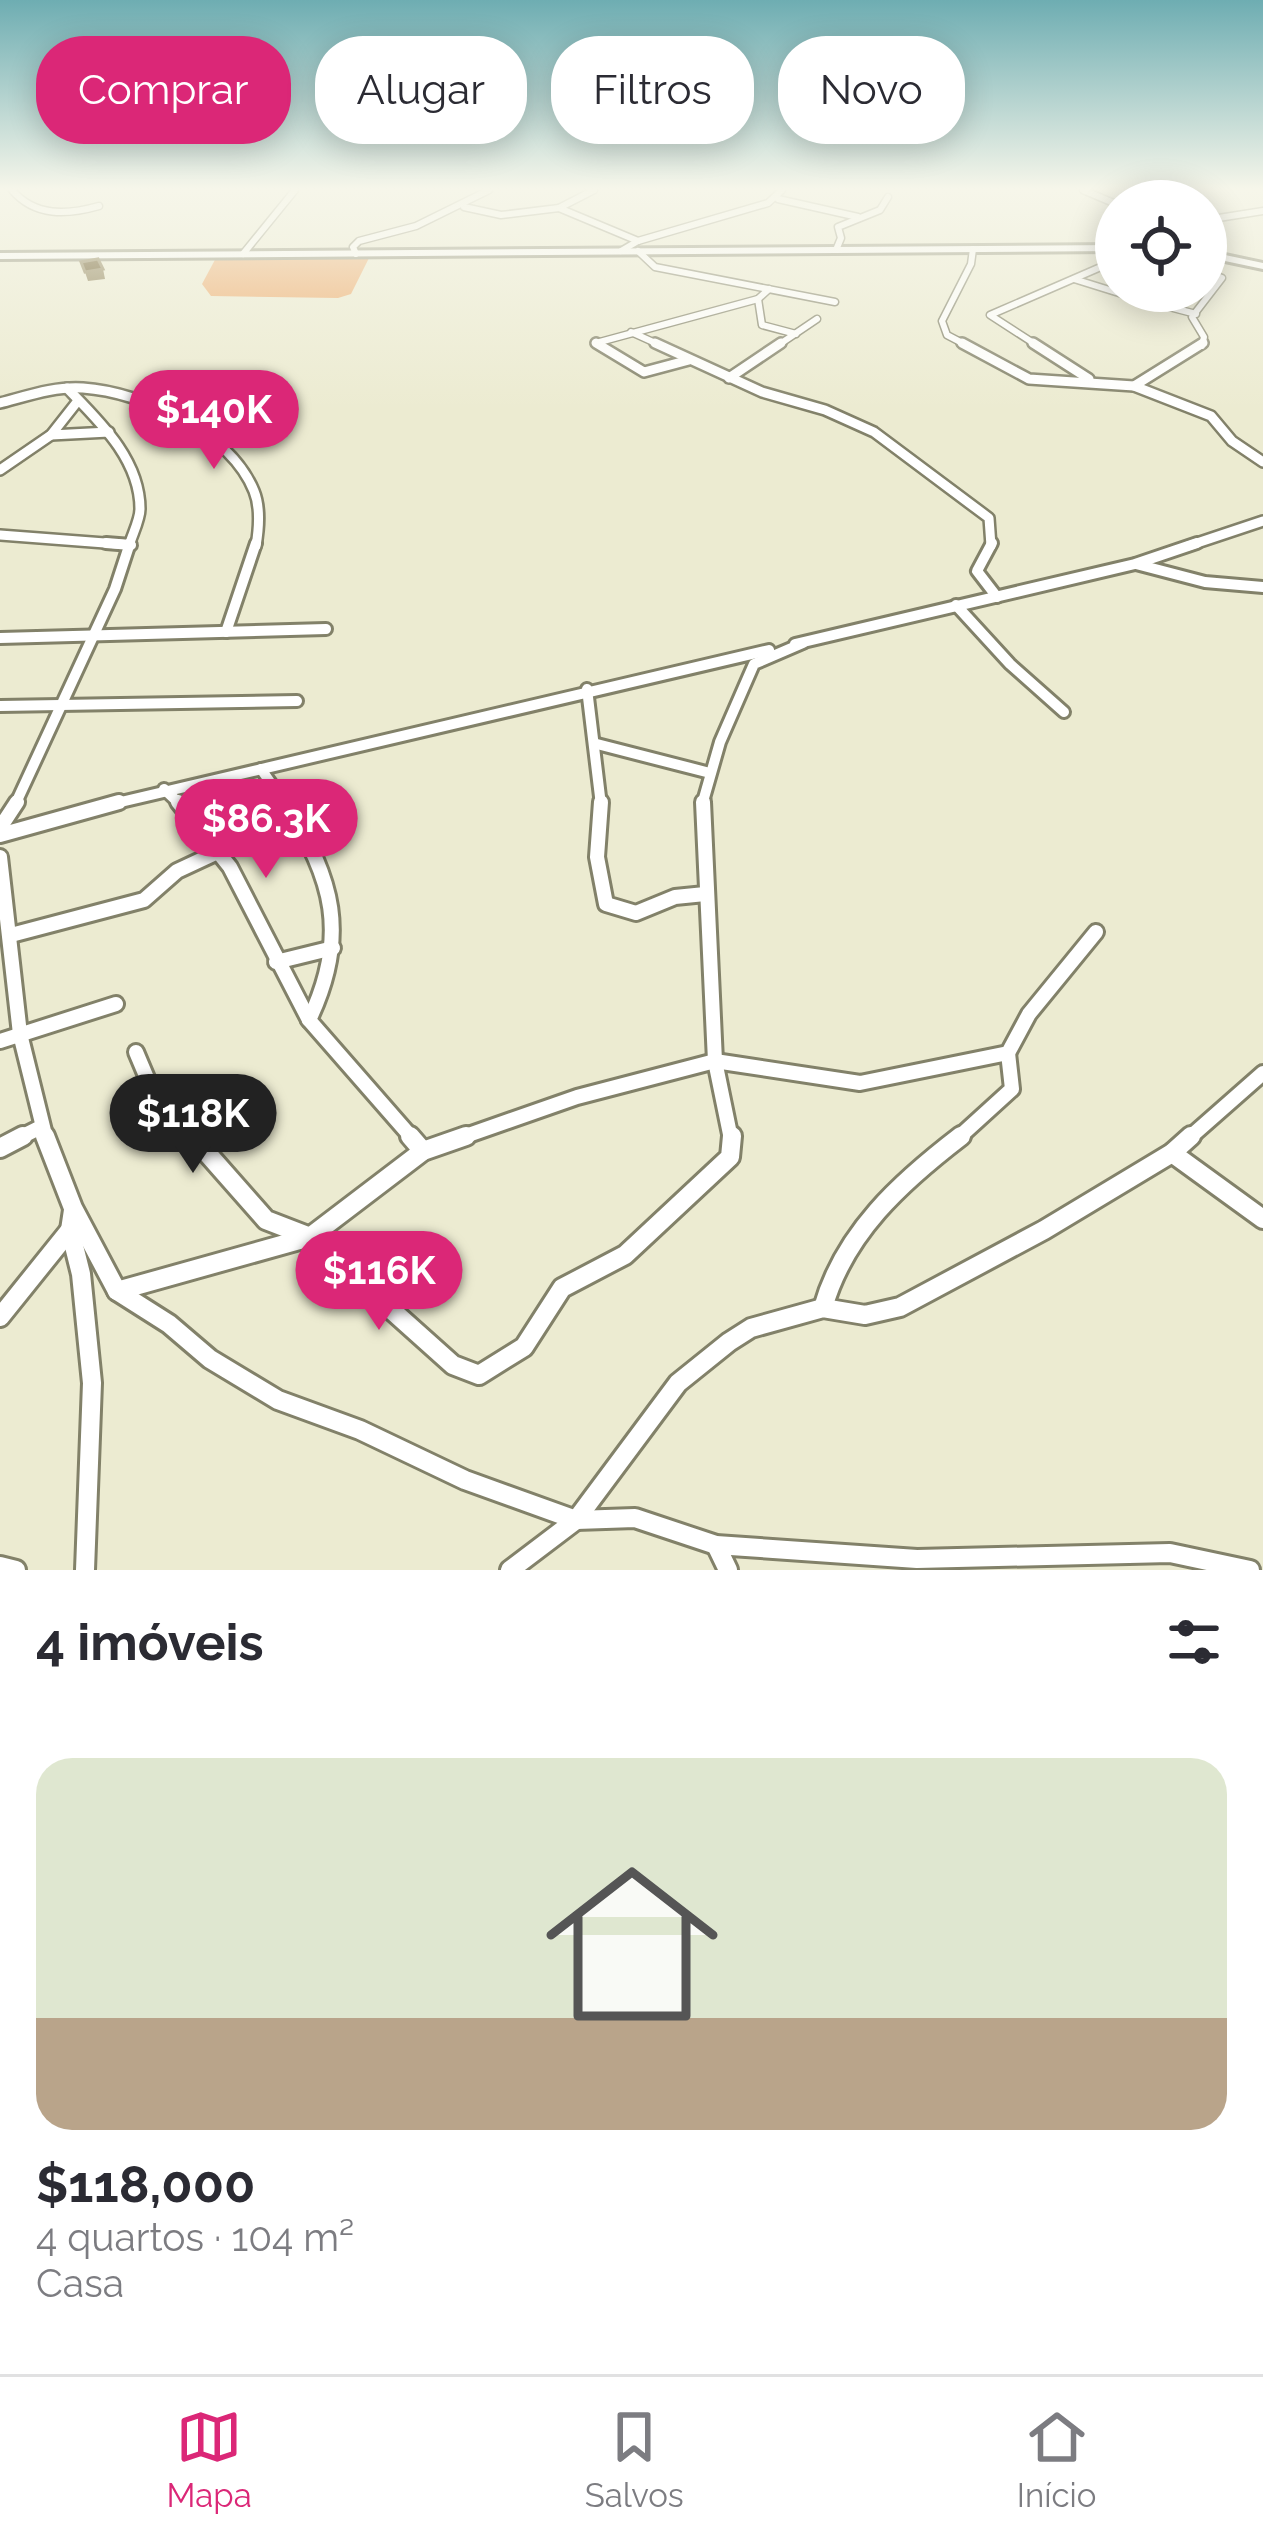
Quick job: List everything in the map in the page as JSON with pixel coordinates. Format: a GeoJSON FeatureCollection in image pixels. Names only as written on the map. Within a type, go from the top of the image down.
{"type":"FeatureCollection","features":[{"type":"Feature","properties":{"kind":"street"},"geometry":{"type":"LineString","coordinates":[[653,263],[835,302]]}},
{"type":"Feature","properties":{"kind":"street"},"geometry":{"type":"LineString","coordinates":[[971,263],[942,321],[947,335],[1029,379],[1134,386],[1216,419],[1232,441],[1263,462]]}},
{"type":"Feature","properties":{"kind":"street"},"geometry":{"type":"LineString","coordinates":[[1090,380],[990,315],[1095,270]]}},
{"type":"Feature","properties":{"kind":"street"},"geometry":{"type":"LineString","coordinates":[[1074,279],[1095,284]]}},
{"type":"Feature","properties":{"kind":"street"},"geometry":{"type":"LineString","coordinates":[[689,360],[644,372],[596,346],[631,332],[758,299],[769,290]]}},
{"type":"Feature","properties":{"kind":"street"},"geometry":{"type":"LineString","coordinates":[[758,299],[762,325],[796,334]]}},
{"type":"Feature","properties":{"kind":"street"},"geometry":{"type":"LineString","coordinates":[[1134,386],[1202,346],[1204,338],[1192,323],[1196,314],[1190,312]]}},
{"type":"Feature","properties":{"kind":"street"},"geometry":{"type":"LineString","coordinates":[[729,378],[818,319]]}},
{"type":"Feature","properties":{"kind":"street"},"geometry":{"type":"LineString","coordinates":[[631,332],[729,378],[874,431],[979,508],[994,530],[977,571],[997,597]]}},
{"type":"Feature","properties":{"kind":"street"},"geometry":{"type":"LineString","coordinates":[[0,831],[25,790],[63,704],[131,545],[140,510],[136,482],[109,432],[67,388]]}},
{"type":"Feature","properties":{"kind":"street"},"geometry":{"type":"LineString","coordinates":[[0,403],[67,388],[104,390],[158,407],[195,427],[232,458],[260,514],[256,541],[226,632]]}},
{"type":"Feature","properties":{"kind":"street"},"geometry":{"type":"LineString","coordinates":[[0,470],[51,435],[77,402]]}},
{"type":"Feature","properties":{"kind":"street"},"geometry":{"type":"LineString","coordinates":[[51,435],[109,432]]}},
{"type":"Feature","properties":{"kind":"street"},"geometry":{"type":"LineString","coordinates":[[0,831],[586,689],[997,597],[1135,563],[1263,521]]}},
{"type":"Feature","properties":{"kind":"street"},"geometry":{"type":"LineString","coordinates":[[0,536],[131,545]]}},
{"type":"Feature","properties":{"kind":"street"},"geometry":{"type":"LineString","coordinates":[[0,552],[14,537]]}},
{"type":"Feature","properties":{"kind":"street"},"geometry":{"type":"LineString","coordinates":[[1135,563],[1205,582],[1263,587]]}},
{"type":"Feature","properties":{"kind":"street"},"geometry":{"type":"LineString","coordinates":[[956,605],[1024,678],[1064,712]]}},
{"type":"Feature","properties":{"kind":"street"},"geometry":{"type":"LineString","coordinates":[[0,638],[326,629]]}},
{"type":"Feature","properties":{"kind":"street"},"geometry":{"type":"LineString","coordinates":[[136,1052],[152,1090],[266,1220],[310,1237],[453,1365],[479,1375],[524,1347],[562,1288],[625,1255],[722,1169],[734,1146],[715,1061],[700,811],[710,772],[754,664],[802,643]]}},
{"type":"Feature","properties":{"kind":"street"},"geometry":{"type":"LineString","coordinates":[[586,689],[597,744],[603,820],[597,857],[605,904],[625,915],[640,915],[674,897],[705,893]]}},
{"type":"Feature","properties":{"kind":"street"},"geometry":{"type":"LineString","coordinates":[[0,706],[297,701]]}},
{"type":"Feature","properties":{"kind":"street"},"geometry":{"type":"LineString","coordinates":[[597,744],[710,772]]}},
{"type":"Feature","properties":{"kind":"street"},"geometry":{"type":"LineString","coordinates":[[261,770],[297,815],[326,885],[333,947],[326,981],[309,1020]]}},
{"type":"Feature","properties":{"kind":"street"},"geometry":{"type":"LineString","coordinates":[[164,789],[192,812],[221,851],[309,1020],[423,1150]]}},
{"type":"Feature","properties":{"kind":"street"},"geometry":{"type":"LineString","coordinates":[[11,934],[144,900],[177,871],[297,815]]}},
{"type":"Feature","properties":{"kind":"street"},"geometry":{"type":"LineString","coordinates":[[0,856],[20,1034],[41,1127],[74,1208],[117,1291],[169,1324],[210,1359],[278,1400],[360,1430],[465,1480],[576,1520],[635,1518],[716,1545],[917,1559],[1170,1553],[1250,1570]]}},
{"type":"Feature","properties":{"kind":"street"},"geometry":{"type":"LineString","coordinates":[[823,1308],[829,1276],[848,1244],[942,1151],[996,1111],[1012,1089],[1008,1053],[1029,1014],[1096,932]]}},
{"type":"Feature","properties":{"kind":"street"},"geometry":{"type":"LineString","coordinates":[[276,962],[333,947]]}},
{"type":"Feature","properties":{"kind":"street"},"geometry":{"type":"LineString","coordinates":[[0,1041],[116,1004]]}},
{"type":"Feature","properties":{"kind":"street"},"geometry":{"type":"LineString","coordinates":[[117,1291],[310,1237],[423,1150],[577,1097],[715,1061],[860,1083],[1008,1053]]}},
{"type":"Feature","properties":{"kind":"street"},"geometry":{"type":"LineString","coordinates":[[510,1570],[576,1520],[677,1383],[751,1328],[823,1308],[865,1315],[900,1307],[1044,1230],[1172,1153],[1263,1073]]}},
{"type":"Feature","properties":{"kind":"street"},"geometry":{"type":"LineString","coordinates":[[0,1148],[41,1127]]}},
{"type":"Feature","properties":{"kind":"street"},"geometry":{"type":"LineString","coordinates":[[1172,1153],[1263,1219]]}},
{"type":"Feature","properties":{"kind":"street"},"geometry":{"type":"LineString","coordinates":[[74,1208],[70,1230],[81,1274],[92,1383],[80,1569]]}},
{"type":"Feature","properties":{"kind":"street"},"geometry":{"type":"LineString","coordinates":[[0,1317],[70,1230]]}},
{"type":"Feature","properties":{"kind":"street"},"geometry":{"type":"LineString","coordinates":[[716,1545],[728,1570]]}},
{"type":"Feature","properties":{"kind":"street"},"geometry":{"type":"LineString","coordinates":[[0,1566],[16,1570]]}},
{"type":"Feature","properties":{"kind":"shaded area"},"geometry":{"type":"Polygon","coordinates":[[[213,263],[366,263],[351,294],[338,298],[211,296],[202,284],[213,263]]]}},
{"type":"Feature","properties":{"kind":"building"},"geometry":{"type":"Polygon","coordinates":[[[82,263],[100,263],[103,269],[85,272],[82,263]]]}}]}
